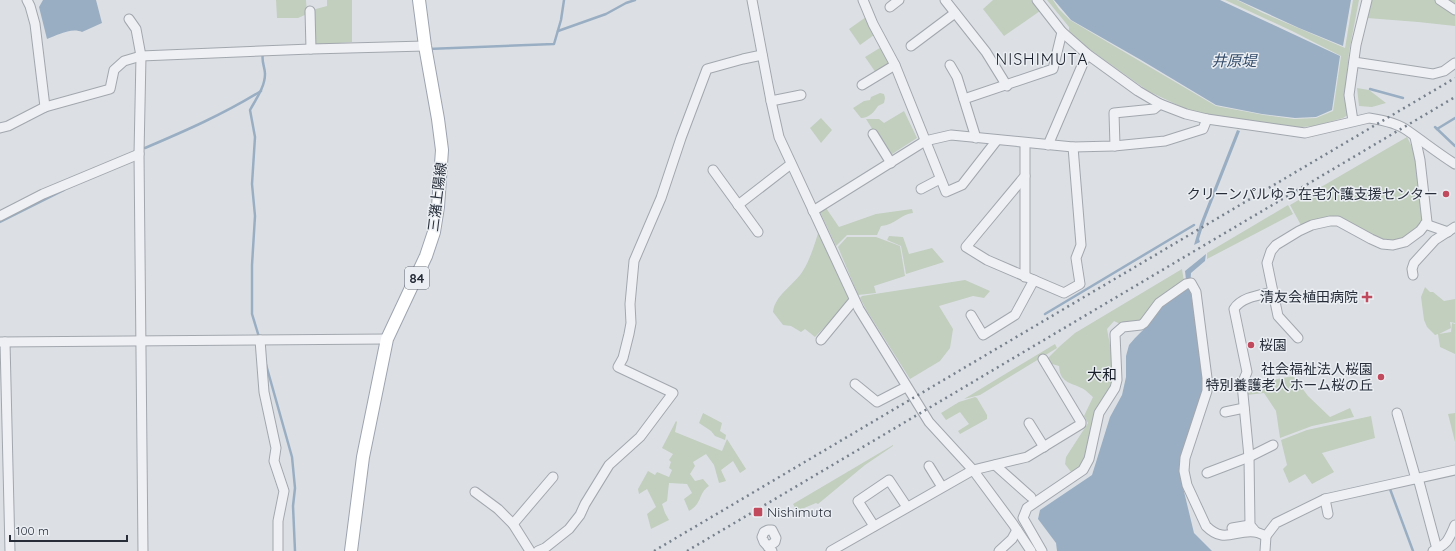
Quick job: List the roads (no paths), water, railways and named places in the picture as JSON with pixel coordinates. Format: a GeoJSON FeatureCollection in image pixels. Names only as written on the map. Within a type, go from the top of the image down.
{"type":"FeatureCollection","features":[{"type":"Feature","properties":{"kind":"main road","name":"三潴上陽線"},"geometry":{"type":"LineString","coordinates":[[351,551],[363,457],[388,340],[426,256],[434,232],[438,207],[442,150],[419,0]]}},
{"type":"Feature","properties":{"kind":"street"},"geometry":{"type":"LineString","coordinates":[[27,0],[35,24],[45,107]]}},
{"type":"Feature","properties":{"kind":"street"},"geometry":{"type":"LineString","coordinates":[[752,0],[770,101],[779,137],[854,300],[906,387],[929,422],[973,470],[1031,551]]}},
{"type":"Feature","properties":{"kind":"street"},"geometry":{"type":"LineString","coordinates":[[862,0],[895,65],[946,192],[962,184],[997,140]]}},
{"type":"Feature","properties":{"kind":"street"},"geometry":{"type":"LineString","coordinates":[[890,6],[899,0]]}},
{"type":"Feature","properties":{"kind":"street"},"geometry":{"type":"LineString","coordinates":[[946,0],[986,52],[1007,86]]}},
{"type":"Feature","properties":{"kind":"street"},"geometry":{"type":"LineString","coordinates":[[1037,0],[1062,32],[1087,54],[1138,91],[1160,104],[1186,114],[1207,119],[1305,133],[1369,118],[1380,120],[1403,128],[1431,149],[1455,164]]}},
{"type":"Feature","properties":{"kind":"street"},"geometry":{"type":"LineString","coordinates":[[1353,121],[1349,95],[1356,45],[1367,0]]}},
{"type":"Feature","properties":{"kind":"street"},"geometry":{"type":"LineString","coordinates":[[1440,0],[1455,10]]}},
{"type":"Feature","properties":{"kind":"street"},"geometry":{"type":"LineString","coordinates":[[310,11],[311,49]]}},
{"type":"Feature","properties":{"kind":"street"},"geometry":{"type":"LineString","coordinates":[[911,46],[956,13]]}},
{"type":"Feature","properties":{"kind":"street"},"geometry":{"type":"LineString","coordinates":[[129,19],[136,29],[141,56],[139,154],[143,551]]}},
{"type":"Feature","properties":{"kind":"street"},"geometry":{"type":"LineString","coordinates":[[964,99],[1053,70],[1062,32]]}},
{"type":"Feature","properties":{"kind":"street"},"geometry":{"type":"LineString","coordinates":[[0,128],[8,126],[45,107],[110,89],[114,70],[124,61],[141,56],[425,46]]}},
{"type":"Feature","properties":{"kind":"street"},"geometry":{"type":"LineString","coordinates":[[1048,145],[1087,54]]}},
{"type":"Feature","properties":{"kind":"street"},"geometry":{"type":"LineString","coordinates":[[538,551],[545,548],[569,529],[580,515],[609,465],[640,437],[673,393],[618,367],[623,358],[631,323],[630,304],[634,261],[662,198],[681,138],[707,69],[762,55]]}},
{"type":"Feature","properties":{"kind":"street"},"geometry":{"type":"LineString","coordinates":[[1354,62],[1433,74],[1444,71],[1455,63]]}},
{"type":"Feature","properties":{"kind":"street"},"geometry":{"type":"LineString","coordinates":[[862,85],[895,65]]}},
{"type":"Feature","properties":{"kind":"street"},"geometry":{"type":"LineString","coordinates":[[950,65],[957,77],[976,138]]}},
{"type":"Feature","properties":{"kind":"street"},"geometry":{"type":"LineString","coordinates":[[770,101],[801,95]]}},
{"type":"Feature","properties":{"kind":"street"},"geometry":{"type":"LineString","coordinates":[[1116,146],[1114,113],[1154,109],[1160,104]]}},
{"type":"Feature","properties":{"kind":"street"},"geometry":{"type":"LineString","coordinates":[[813,211],[925,141],[951,136],[1073,147],[1116,146],[1165,141],[1203,129],[1207,119]]}},
{"type":"Feature","properties":{"kind":"street"},"geometry":{"type":"LineString","coordinates":[[873,134],[890,163]]}},
{"type":"Feature","properties":{"kind":"street"},"geometry":{"type":"LineString","coordinates":[[1298,338],[1278,316],[1267,263],[1271,251],[1276,245],[1299,231],[1312,225],[1330,220],[1338,221],[1382,244],[1393,245],[1405,242],[1420,231],[1427,222],[1415,137]]}},
{"type":"Feature","properties":{"kind":"street"},"geometry":{"type":"LineString","coordinates":[[971,315],[983,335],[1018,318],[1030,278],[1025,176],[1025,143]]}},
{"type":"Feature","properties":{"kind":"street"},"geometry":{"type":"LineString","coordinates":[[1025,176],[966,247],[987,260],[1064,293],[1080,284],[1076,258],[1081,245],[1073,147]]}},
{"type":"Feature","properties":{"kind":"street"},"geometry":{"type":"LineString","coordinates":[[1419,157],[1431,149]]}},
{"type":"Feature","properties":{"kind":"street"},"geometry":{"type":"LineString","coordinates":[[0,216],[43,194],[139,154]]}},
{"type":"Feature","properties":{"kind":"street"},"geometry":{"type":"LineString","coordinates":[[738,205],[791,164]]}},
{"type":"Feature","properties":{"kind":"street"},"geometry":{"type":"LineString","coordinates":[[712,170],[758,232]]}},
{"type":"Feature","properties":{"kind":"street"},"geometry":{"type":"LineString","coordinates":[[921,189],[940,179]]}},
{"type":"Feature","properties":{"kind":"street"},"geometry":{"type":"LineString","coordinates":[[1425,224],[1452,230]]}},
{"type":"Feature","properties":{"kind":"street"},"geometry":{"type":"LineString","coordinates":[[1413,276],[1412,269],[1414,263],[1435,240],[1452,230]]}},
{"type":"Feature","properties":{"kind":"street"},"geometry":{"type":"LineString","coordinates":[[1042,551],[1023,518],[1027,508],[1083,470],[1089,460],[1099,413],[1116,388],[1115,334],[1123,326],[1141,325],[1144,323],[1159,303],[1179,288],[1191,283],[1196,292],[1207,378],[1207,391],[1185,458],[1184,476],[1209,530],[1221,536],[1253,528]]}},
{"type":"Feature","properties":{"kind":"street"},"geometry":{"type":"LineString","coordinates":[[1253,528],[1249,457],[1242,384],[1247,372],[1234,310],[1249,298],[1273,292]]}},
{"type":"Feature","properties":{"kind":"street"},"geometry":{"type":"LineString","coordinates":[[821,340],[854,300]]}},
{"type":"Feature","properties":{"kind":"street"},"geometry":{"type":"LineString","coordinates":[[260,340],[264,392],[276,448],[274,461],[284,491],[278,521],[278,551]]}},
{"type":"Feature","properties":{"kind":"street"},"geometry":{"type":"LineString","coordinates":[[10,551],[3,342],[388,340]]}},
{"type":"Feature","properties":{"kind":"street"},"geometry":{"type":"LineString","coordinates":[[831,551],[973,470],[1027,457],[1081,424],[1043,359]]}},
{"type":"Feature","properties":{"kind":"street"},"geometry":{"type":"LineString","coordinates":[[856,384],[877,402],[906,387]]}},
{"type":"Feature","properties":{"kind":"street"},"geometry":{"type":"LineString","coordinates":[[1225,412],[1244,408]]}},
{"type":"Feature","properties":{"kind":"street"},"geometry":{"type":"LineString","coordinates":[[1398,413],[1435,550],[1449,540],[1455,525]]}},
{"type":"Feature","properties":{"kind":"street"},"geometry":{"type":"LineString","coordinates":[[1029,423],[1044,447]]}},
{"type":"Feature","properties":{"kind":"street"},"geometry":{"type":"LineString","coordinates":[[1206,473],[1249,457],[1273,445]]}},
{"type":"Feature","properties":{"kind":"street"},"geometry":{"type":"LineString","coordinates":[[995,465],[1031,497]]}},
{"type":"Feature","properties":{"kind":"street"},"geometry":{"type":"LineString","coordinates":[[929,466],[942,487]]}},
{"type":"Feature","properties":{"kind":"street"},"geometry":{"type":"LineString","coordinates":[[1265,551],[1266,536],[1276,523],[1326,499],[1455,470]]}},
{"type":"Feature","properties":{"kind":"street"},"geometry":{"type":"LineString","coordinates":[[513,524],[553,477]]}},
{"type":"Feature","properties":{"kind":"street"},"geometry":{"type":"LineString","coordinates":[[874,526],[858,501],[890,480],[907,507]]}},
{"type":"Feature","properties":{"kind":"street"},"geometry":{"type":"LineString","coordinates":[[475,492],[498,509],[513,524],[530,551]]}},
{"type":"Feature","properties":{"kind":"street"},"geometry":{"type":"LineString","coordinates":[[1326,499],[1328,514]]}},
{"type":"Feature","properties":{"kind":"street"},"geometry":{"type":"LineString","coordinates":[[1232,528],[1253,528],[1266,536]]}},
{"type":"Feature","properties":{"kind":"street"},"geometry":{"type":"LineString","coordinates":[[999,551],[1012,539],[1017,530]]}},
{"type":"Feature","properties":{"kind":"water"},"geometry":{"type":"Polygon","coordinates":[[[43,0],[96,0],[102,23],[82,32],[74,30],[69,31],[47,39],[39,7],[43,0]]]}},
{"type":"Feature","properties":{"kind":"water","name":"井原堤"},"geometry":{"type":"Polygon","coordinates":[[[1054,0],[1220,0],[1340,56],[1332,110],[1316,117],[1295,118],[1262,114],[1216,105],[1071,20],[1054,0]]]}},
{"type":"Feature","properties":{"kind":"water"},"geometry":{"type":"Polygon","coordinates":[[[1238,0],[1351,0],[1343,46],[1299,28],[1238,0]]]}},
{"type":"Feature","properties":{"kind":"water"},"geometry":{"type":"Polygon","coordinates":[[[1237,130],[1240,131],[1205,220],[1199,239],[1200,242],[1194,245],[1200,224],[1237,130]]]}},
{"type":"Feature","properties":{"kind":"water"},"geometry":{"type":"Polygon","coordinates":[[[1206,254],[1205,261],[1191,273],[1190,289],[1200,345],[1204,389],[1180,469],[1194,533],[1212,551],[1057,551],[1056,543],[1038,519],[1040,510],[1092,475],[1110,417],[1122,395],[1126,377],[1126,356],[1129,345],[1150,323],[1162,307],[1175,297],[1186,280],[1185,271],[1206,254]]]}},
{"type":"Feature","properties":{"kind":"waterway"},"geometry":{"type":"LineString","coordinates":[[428,49],[554,44],[561,20],[564,0]]}},
{"type":"Feature","properties":{"kind":"waterway"},"geometry":{"type":"LineString","coordinates":[[558,31],[606,14],[626,3],[635,0]]}},
{"type":"Feature","properties":{"kind":"waterway"},"geometry":{"type":"LineString","coordinates":[[259,337],[252,314],[252,265],[255,216],[252,184],[255,137],[250,110],[264,84],[265,71],[262,59],[263,54]]}},
{"type":"Feature","properties":{"kind":"waterway"},"geometry":{"type":"LineString","coordinates":[[1370,89],[1403,98]]}},
{"type":"Feature","properties":{"kind":"waterway"},"geometry":{"type":"LineString","coordinates":[[145,148],[219,115],[261,91]]}},
{"type":"Feature","properties":{"kind":"waterway"},"geometry":{"type":"LineString","coordinates":[[1437,129],[1455,118]]}},
{"type":"Feature","properties":{"kind":"waterway"},"geometry":{"type":"LineString","coordinates":[[1435,127],[1455,146]]}},
{"type":"Feature","properties":{"kind":"waterway"},"geometry":{"type":"LineString","coordinates":[[0,222],[64,190]]}},
{"type":"Feature","properties":{"kind":"waterway"},"geometry":{"type":"LineString","coordinates":[[1045,314],[1194,225]]}},
{"type":"Feature","properties":{"kind":"waterway"},"geometry":{"type":"LineString","coordinates":[[265,361],[292,457],[295,488],[293,506],[295,551]]}},
{"type":"Feature","properties":{"kind":"waterway"},"geometry":{"type":"LineString","coordinates":[[1390,489],[1413,551]]}},
{"type":"Feature","properties":{"kind":"railway"},"geometry":{"type":"LineString","coordinates":[[654,551],[1455,78]]}},
{"type":"Feature","properties":{"kind":"railway"},"geometry":{"type":"LineString","coordinates":[[687,551],[1455,97]]}},
{"type":"Feature","properties":{"kind":"place","name":"クリーンパルゆう在宅介護支援センター"},"geometry":{"type":"Point","coordinates":[1446,194]}},
{"type":"Feature","properties":{"kind":"place","name":"清友会植田病院"},"geometry":{"type":"Point","coordinates":[1367,297]}},
{"type":"Feature","properties":{"kind":"place","name":"桜園"},"geometry":{"type":"Point","coordinates":[1251,345]}},
{"type":"Feature","properties":{"kind":"place","name":"社会福祉法人桜園 特別養護老人ホーム桜の丘"},"geometry":{"type":"Point","coordinates":[1381,377]}},
{"type":"Feature","properties":{"kind":"place","name":"Nishimuta"},"geometry":{"type":"Point","coordinates":[758,512]}},
{"type":"Feature","properties":{"kind":"district","name":"NISHIMUTA"},"geometry":{"type":"Point","coordinates":[1042,59]}},
{"type":"Feature","properties":{"kind":"district","name":"大和"},"geometry":{"type":"Point","coordinates":[1102,374]}}]}
